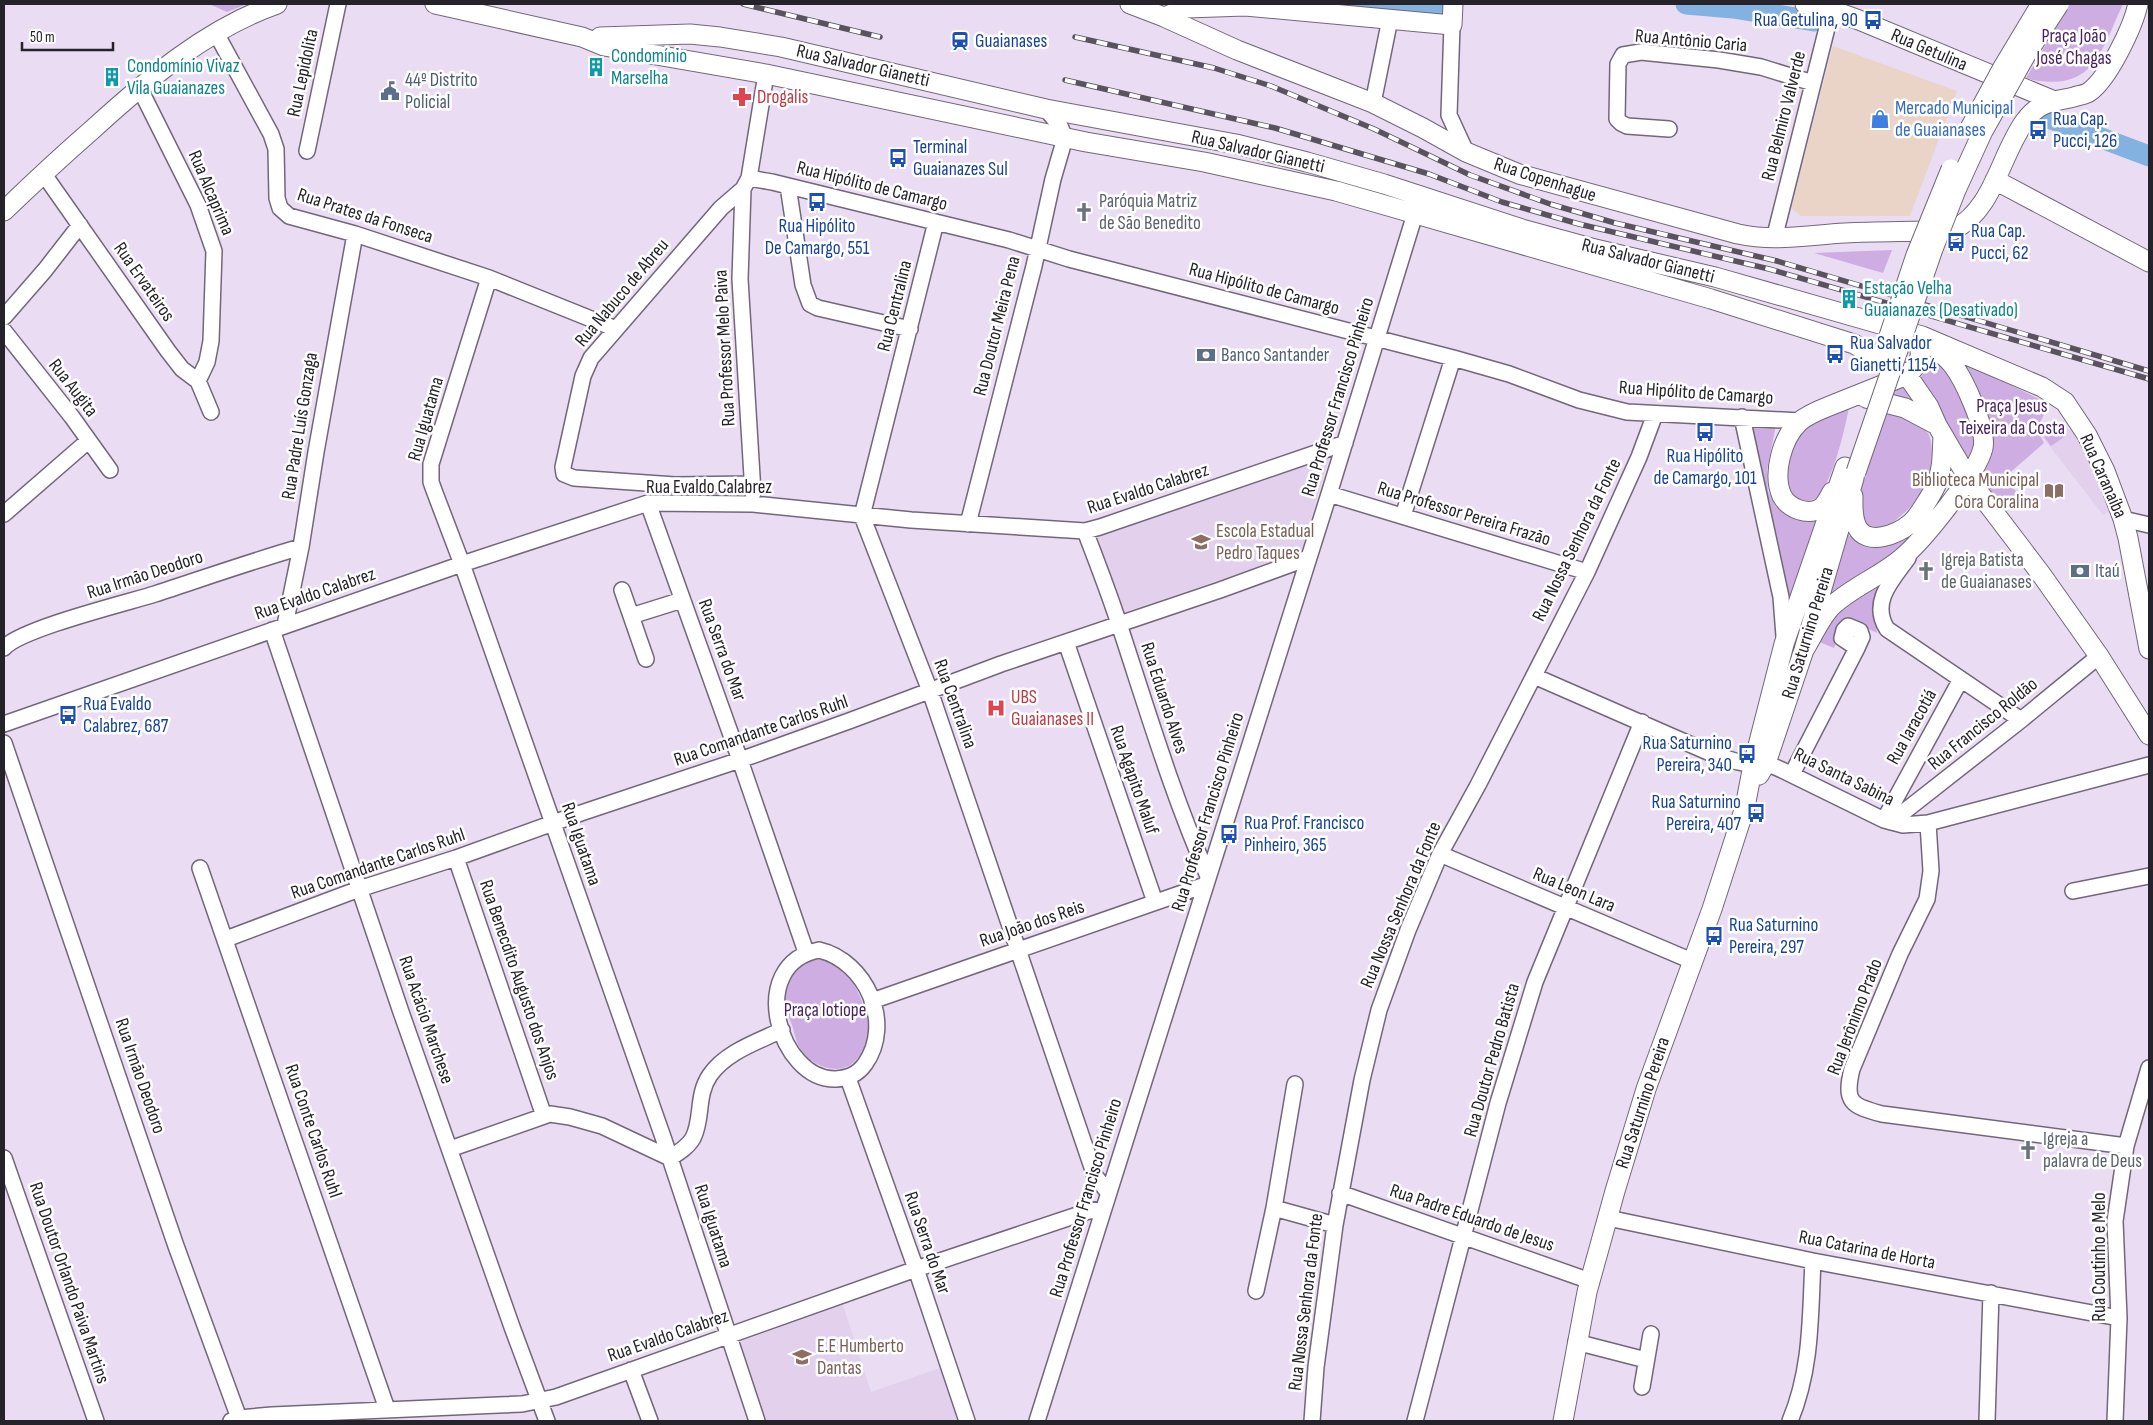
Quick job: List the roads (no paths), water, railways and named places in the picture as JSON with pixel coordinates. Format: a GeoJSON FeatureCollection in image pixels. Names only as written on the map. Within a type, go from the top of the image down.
{"type":"FeatureCollection","features":[{"type":"Feature","properties":{"kind":"main road"},"geometry":{"type":"LineString","coordinates":[[4,212],[43,173],[139,87],[216,33],[236,21],[277,4]]}},
{"type":"Feature","properties":{"kind":"main road","name":"Rua Salvador Gianetti"},"geometry":{"type":"LineString","coordinates":[[434,4],[582,37],[604,46],[766,74],[1065,138],[1270,176],[1336,191],[1825,334],[1854,344],[1907,375]]}},
{"type":"Feature","properties":{"kind":"main road","name":"Rua Copenhague"},"geometry":{"type":"LineString","coordinates":[[1130,4],[1237,50],[1373,103],[1466,152],[1519,174],[1738,234],[1774,239],[1843,233],[1952,230],[1964,224],[1974,214],[1995,180]]}},
{"type":"Feature","properties":{"kind":"main road","name":"Rua Getulina"},"geometry":{"type":"LineString","coordinates":[[1804,4],[1832,7],[2052,100]]}},
{"type":"Feature","properties":{"kind":"main road"},"geometry":{"type":"LineString","coordinates":[[1940,431],[1941,472],[1935,487],[1913,522],[1897,533],[1880,538],[1868,536],[1857,528],[1853,516],[1849,473],[1916,256],[1944,184],[1968,133],[2002,68],[2041,4]]}},
{"type":"Feature","properties":{"kind":"main road"},"geometry":{"type":"LineString","coordinates":[[1918,335],[1921,346],[1920,357],[1915,368],[1907,375],[1852,397],[1800,421],[1790,433],[1778,470],[1782,495],[1788,504],[1804,511],[1820,509],[1849,473],[1933,250],[1956,190],[1983,131],[2024,58],[2060,4]]}},
{"type":"Feature","properties":{"kind":"main road"},"geometry":{"type":"LineString","coordinates":[[2138,4],[2133,20],[2106,75],[2088,93],[2052,100],[2043,104],[2025,122],[1995,180],[2149,262]]}},
{"type":"Feature","properties":{"kind":"main road"},"geometry":{"type":"LineString","coordinates":[[1164,17],[1187,8],[1245,6],[1390,19],[1453,15]]}},
{"type":"Feature","properties":{"kind":"main road","name":"Rua Salvador Gianetti"},"geometry":{"type":"LineString","coordinates":[[582,37],[690,34],[788,48],[1046,108],[1227,142],[1384,184],[1525,230],[1591,248],[1724,279],[1918,335]]}},
{"type":"Feature","properties":{"kind":"main road"},"geometry":{"type":"LineString","coordinates":[[766,74],[772,59],[788,48]]}},
{"type":"Feature","properties":{"kind":"main road"},"geometry":{"type":"LineString","coordinates":[[2025,122],[2028,98],[2026,90]]}},
{"type":"Feature","properties":{"kind":"main road"},"geometry":{"type":"LineString","coordinates":[[1804,650],[1831,606],[1848,593],[1889,568],[1919,543],[1968,478],[1983,449],[1983,432],[1961,380],[1952,364],[1918,335]]}},
{"type":"Feature","properties":{"kind":"main road","name":"Rua Caranaíba"},"geometry":{"type":"LineString","coordinates":[[1918,335],[2042,387],[2065,402],[2087,435],[2105,471],[2123,518],[2149,649]]}},
{"type":"Feature","properties":{"kind":"main road"},"geometry":{"type":"LineString","coordinates":[[1907,375],[1929,407],[1940,431],[1968,478],[2041,574],[2099,656],[2149,735]]}},
{"type":"Feature","properties":{"kind":"main road"},"geometry":{"type":"LineString","coordinates":[[1852,397],[1893,404],[1914,412],[1940,431]]}},
{"type":"Feature","properties":{"kind":"main road","name":"Rua Saturnino Pereira"},"geometry":{"type":"LineString","coordinates":[[1760,764],[1784,644],[1849,473]]}},
{"type":"Feature","properties":{"kind":"main road","name":"Rua Saturnino Pereira"},"geometry":{"type":"LineString","coordinates":[[1563,1421],[1576,1342],[1590,1281],[1646,1089],[1750,791],[1804,650],[1849,473]]}},
{"type":"Feature","properties":{"kind":"street","name":"Rua Lepidolita"},"geometry":{"type":"LineString","coordinates":[[307,151],[338,4]]}},
{"type":"Feature","properties":{"kind":"street","name":"Rua Belmiro Valverde"},"geometry":{"type":"LineString","coordinates":[[1774,239],[1832,7]]}},
{"type":"Feature","properties":{"kind":"street"},"geometry":{"type":"LineString","coordinates":[[1453,15],[1449,115],[1466,152]]}},
{"type":"Feature","properties":{"kind":"street"},"geometry":{"type":"LineString","coordinates":[[1373,103],[1390,19]]}},
{"type":"Feature","properties":{"kind":"street","name":"Rua Prates da Fonseca"},"geometry":{"type":"LineString","coordinates":[[216,33],[271,134],[276,149],[276,182],[280,208],[289,216],[355,234],[489,278],[616,329]]}},
{"type":"Feature","properties":{"kind":"street","name":"Rua Antônio Caria"},"geometry":{"type":"LineString","coordinates":[[1669,129],[1627,126],[1621,123],[1618,118],[1618,64],[1623,55],[1641,52],[1718,60],[1761,67],[1813,83]]}},
{"type":"Feature","properties":{"kind":"street","name":"Rua Professor Melo Paiva"},"geometry":{"type":"LineString","coordinates":[[753,504],[740,279],[746,184],[766,74]]}},
{"type":"Feature","properties":{"kind":"street","name":"Rua Alcaprima"},"geometry":{"type":"LineString","coordinates":[[139,87],[198,205],[214,251],[211,341],[207,362],[198,381]]}},
{"type":"Feature","properties":{"kind":"street"},"geometry":{"type":"LineString","coordinates":[[1046,108],[1060,126],[1065,138]]}},
{"type":"Feature","properties":{"kind":"street"},"geometry":{"type":"LineString","coordinates":[[1423,128],[1436,127],[1445,122],[1449,115]]}},
{"type":"Feature","properties":{"kind":"street","name":"Rua Doutor Meira Pena"},"geometry":{"type":"LineString","coordinates":[[968,524],[1053,179],[1065,138]]}},
{"type":"Feature","properties":{"kind":"street","name":"Rua Ervateiros"},"geometry":{"type":"LineString","coordinates":[[43,173],[168,351],[182,369],[198,381],[211,412]]}},
{"type":"Feature","properties":{"kind":"street","name":"Rua Hipólito de Camargo"},"geometry":{"type":"LineString","coordinates":[[746,184],[788,186],[1009,240],[1037,250],[1453,358],[1509,374],[1579,400],[1628,412],[1800,421]]}},
{"type":"Feature","properties":{"kind":"street","name":"Rua Nabuco de Abreu"},"geometry":{"type":"LineString","coordinates":[[746,184],[721,208],[591,358],[583,376],[563,464],[564,474],[574,478],[640,484],[753,484]]}},
{"type":"Feature","properties":{"kind":"street"},"geometry":{"type":"LineString","coordinates":[[788,186],[803,285],[810,304],[818,308],[910,329]]}},
{"type":"Feature","properties":{"kind":"street","name":"Rua Professor Francisco Pinheiro"},"geometry":{"type":"LineString","coordinates":[[1037,1421],[1345,443],[1415,214]]}},
{"type":"Feature","properties":{"kind":"street","name":"Rua Centralina"},"geometry":{"type":"LineString","coordinates":[[936,222],[862,516],[930,691],[1095,1176],[1108,1192]]}},
{"type":"Feature","properties":{"kind":"street"},"geometry":{"type":"LineString","coordinates":[[4,316],[45,270],[80,224]]}},
{"type":"Feature","properties":{"kind":"street","name":"Rua Padre Luís Gonzaga"},"geometry":{"type":"LineString","coordinates":[[278,628],[301,547],[317,442],[355,234]]}},
{"type":"Feature","properties":{"kind":"street","name":"Rua Iguatama"},"geometry":{"type":"LineString","coordinates":[[489,278],[431,464],[431,482],[462,564],[670,1158],[758,1421]]}},
{"type":"Feature","properties":{"kind":"street","name":"Rua Augita"},"geometry":{"type":"LineString","coordinates":[[4,331],[72,417],[110,470]]}},
{"type":"Feature","properties":{"kind":"street"},"geometry":{"type":"LineString","coordinates":[[1404,516],[1453,358]]}},
{"type":"Feature","properties":{"kind":"street","name":"Rua Nossa Senhora da Fonte"},"geometry":{"type":"LineString","coordinates":[[1313,1418],[1317,1357],[1340,1193],[1362,1080],[1379,1010],[1408,930],[1440,854],[1478,785],[1587,572],[1639,458],[1655,414]]}},
{"type":"Feature","properties":{"kind":"street","name":"Rua Saturnino Pereira"},"geometry":{"type":"LineString","coordinates":[[1742,417],[1781,597],[1784,644]]}},
{"type":"Feature","properties":{"kind":"street"},"geometry":{"type":"LineString","coordinates":[[4,514],[88,441]]}},
{"type":"Feature","properties":{"kind":"street","name":"Rua Evaldo Calabrez"},"geometry":{"type":"LineString","coordinates":[[4,724],[462,564],[648,503],[753,504],[862,516],[1086,531],[1345,443]]}},
{"type":"Feature","properties":{"kind":"street","name":"Rua Professor Pereira Frazão"},"geometry":{"type":"LineString","coordinates":[[1329,494],[1587,572]]}},
{"type":"Feature","properties":{"kind":"street","name":"Rua Serra do Mar"},"geometry":{"type":"LineString","coordinates":[[648,503],[806,952]]}},
{"type":"Feature","properties":{"kind":"street"},"geometry":{"type":"LineString","coordinates":[[2123,518],[2149,525]]}},
{"type":"Feature","properties":{"kind":"street","name":"Rua Eduardo Alves"},"geometry":{"type":"LineString","coordinates":[[1086,531],[1185,824],[1207,881]]}},
{"type":"Feature","properties":{"kind":"street"},"geometry":{"type":"LineString","coordinates":[[1919,543],[1892,581],[1882,599],[1881,620],[1887,629],[2021,720]]}},
{"type":"Feature","properties":{"kind":"street","name":"Rua Irmão Deodoro"},"geometry":{"type":"LineString","coordinates":[[4,648],[19,637],[44,628],[301,547]]}},
{"type":"Feature","properties":{"kind":"street","name":"Rua Comandante Carlos Ruhl"},"geometry":{"type":"LineString","coordinates":[[226,939],[359,889],[456,858],[552,823],[740,760],[1066,642],[1308,558]]}},
{"type":"Feature","properties":{"kind":"street"},"geometry":{"type":"LineString","coordinates":[[622,590],[646,659]]}},
{"type":"Feature","properties":{"kind":"street"},"geometry":{"type":"LineString","coordinates":[[631,616],[682,600]]}},
{"type":"Feature","properties":{"kind":"street","name":"Rua Acácio Marchese"},"geometry":{"type":"LineString","coordinates":[[278,628],[359,889],[547,1421]]}},
{"type":"Feature","properties":{"kind":"street","name":"Rua Agapito Maluf"},"geometry":{"type":"LineString","coordinates":[[1066,642],[1155,902]]}},
{"type":"Feature","properties":{"kind":"street"},"geometry":{"type":"LineString","coordinates":[[1792,774],[1857,648]]}},
{"type":"Feature","properties":{"kind":"street","name":"Rua Francisco Roldão"},"geometry":{"type":"LineString","coordinates":[[1887,821],[2021,720],[2099,656]]}},
{"type":"Feature","properties":{"kind":"street","name":"Rua Santa Sabina"},"geometry":{"type":"LineString","coordinates":[[1534,676],[1710,753],[1760,764],[1792,774],[1887,821],[1903,825],[1928,823],[2149,765]]}},
{"type":"Feature","properties":{"kind":"street","name":"Rua Iaracotiá"},"geometry":{"type":"LineString","coordinates":[[1887,821],[1961,678]]}},
{"type":"Feature","properties":{"kind":"street","name":"Rua Doutor Pedro Batista"},"geometry":{"type":"LineString","coordinates":[[1415,1421],[1498,1103],[1523,1019],[1536,982],[1642,722]]}},
{"type":"Feature","properties":{"kind":"street","name":"Rua Irmão Deodoro"},"geometry":{"type":"LineString","coordinates":[[4,744],[237,1420]]}},
{"type":"Feature","properties":{"kind":"street","name":"Rua Jerônimo Prado"},"geometry":{"type":"LineString","coordinates":[[1928,823],[1931,872],[1927,899],[1900,954],[1852,1069],[1848,1084],[1852,1103],[1862,1109],[1882,1114],[2126,1146]]}},
{"type":"Feature","properties":{"kind":"street","name":"Rua Leon Lara"},"geometry":{"type":"LineString","coordinates":[[1440,854],[1692,961]]}},
{"type":"Feature","properties":{"kind":"street","name":"Rua Benecdito Augusto dos Anjos"},"geometry":{"type":"LineString","coordinates":[[456,858],[544,1116]]}},
{"type":"Feature","properties":{"kind":"street","name":"Rua Conte Carlos Ruhl"},"geometry":{"type":"LineString","coordinates":[[200,868],[387,1409]]}},
{"type":"Feature","properties":{"kind":"street"},"geometry":{"type":"LineString","coordinates":[[2073,891],[2149,876]]}},
{"type":"Feature","properties":{"kind":"street","name":"Rua João dos Reis"},"geometry":{"type":"LineString","coordinates":[[872,1001],[1155,902],[1207,881]]}},
{"type":"Feature","properties":{"kind":"street"},"geometry":{"type":"LineString","coordinates":[[819,950],[837,955],[845,961],[858,974],[872,1001],[876,1016],[876,1033],[873,1048],[865,1064],[857,1073],[848,1078],[830,1079],[816,1076],[801,1065],[782,1030],[776,1006],[778,986],[787,968],[806,952],[819,950]]}},
{"type":"Feature","properties":{"kind":"street"},"geometry":{"type":"LineString","coordinates":[[450,1149],[544,1116],[555,1115],[589,1122],[670,1158],[680,1152],[693,1138],[702,1090],[716,1069],[744,1048],[782,1030]]}},
{"type":"Feature","properties":{"kind":"street","name":"Rua Coutinho e Melo"},"geometry":{"type":"LineString","coordinates":[[2115,1421],[2119,1318],[2115,1221],[2126,1146],[2149,1068]]}},
{"type":"Feature","properties":{"kind":"street","name":"Rua Serra do Mar"},"geometry":{"type":"LineString","coordinates":[[848,1078],[916,1269],[967,1421]]}},
{"type":"Feature","properties":{"kind":"street"},"geometry":{"type":"LineString","coordinates":[[1256,1291],[1274,1208],[1295,1084]]}},
{"type":"Feature","properties":{"kind":"street","name":"Rua Doutor Orlando Paiva Martins"},"geometry":{"type":"LineString","coordinates":[[4,1158],[96,1421]]}},
{"type":"Feature","properties":{"kind":"street","name":"Rua Padre Eduardo de Jesus"},"geometry":{"type":"LineString","coordinates":[[1340,1193],[1590,1281]]}},
{"type":"Feature","properties":{"kind":"street"},"geometry":{"type":"LineString","coordinates":[[1274,1208],[1335,1225]]}},
{"type":"Feature","properties":{"kind":"street","name":"Rua Evaldo Calabrez"},"geometry":{"type":"LineString","coordinates":[[237,1420],[387,1409],[519,1404],[556,1397],[916,1269],[1089,1211],[1103,1209]]}},
{"type":"Feature","properties":{"kind":"street","name":"Rua Catarina de Horta"},"geometry":{"type":"LineString","coordinates":[[1608,1218],[1813,1261],[2119,1318]]}},
{"type":"Feature","properties":{"kind":"street"},"geometry":{"type":"LineString","coordinates":[[1790,1421],[1800,1398],[1808,1359],[1813,1261]]}},
{"type":"Feature","properties":{"kind":"street"},"geometry":{"type":"LineString","coordinates":[[1987,1421],[1991,1293]]}},
{"type":"Feature","properties":{"kind":"street"},"geometry":{"type":"LineString","coordinates":[[1642,1387],[1651,1334]]}},
{"type":"Feature","properties":{"kind":"street"},"geometry":{"type":"LineString","coordinates":[[1576,1342],[1646,1360]]}},
{"type":"Feature","properties":{"kind":"street"},"geometry":{"type":"LineString","coordinates":[[631,1370],[650,1421]]}},
{"type":"Feature","properties":{"kind":"waterway"},"geometry":{"type":"LineString","coordinates":[[1353,4],[1438,13],[1452,4]]}},
{"type":"Feature","properties":{"kind":"waterway"},"geometry":{"type":"LineString","coordinates":[[1686,4],[1733,8],[1814,21]]}},
{"type":"Feature","properties":{"kind":"waterway"},"geometry":{"type":"LineString","coordinates":[[2051,119],[2149,156]]}},
{"type":"Feature","properties":{"kind":"railway"},"geometry":{"type":"LineString","coordinates":[[743,4],[880,37]]}},
{"type":"Feature","properties":{"kind":"railway"},"geometry":{"type":"LineString","coordinates":[[1075,37],[1214,68],[1271,86],[1374,129],[1470,175],[1550,204],[1615,223],[1777,261],[2149,371]]}},
{"type":"Feature","properties":{"kind":"railway"},"geometry":{"type":"LineString","coordinates":[[1065,80],[1275,128],[1429,174],[1502,202],[1579,224],[1769,269],[2149,379]]}},
{"type":"Feature","properties":{"kind":"place","name":"Rua Getulina, 90"},"geometry":{"type":"Point","coordinates":[1873,20]}},
{"type":"Feature","properties":{"kind":"place","name":"Guaianases"},"geometry":{"type":"Point","coordinates":[960,41]}},
{"type":"Feature","properties":{"kind":"place","name":"Condomínio Marselha"},"geometry":{"type":"Point","coordinates":[596,67]}},
{"type":"Feature","properties":{"kind":"place","name":"Condomínio Vivaz Vila Guaianazes"},"geometry":{"type":"Point","coordinates":[112,77]}},
{"type":"Feature","properties":{"kind":"place","name":"44º Distrito Policial"},"geometry":{"type":"Point","coordinates":[390,91]}},
{"type":"Feature","properties":{"kind":"place","name":"Drogalis"},"geometry":{"type":"Point","coordinates":[742,97]}},
{"type":"Feature","properties":{"kind":"place","name":"Mercado Municipal de Guaianases"},"geometry":{"type":"Point","coordinates":[1880,119]}},
{"type":"Feature","properties":{"kind":"place","name":"Rua Cap. Pucci, 126"},"geometry":{"type":"Point","coordinates":[2038,130]}},
{"type":"Feature","properties":{"kind":"place","name":"Terminal Guaianazes Sul"},"geometry":{"type":"Point","coordinates":[898,158]}},
{"type":"Feature","properties":{"kind":"place","name":"Rua Hipólito De Camargo, 551"},"geometry":{"type":"Point","coordinates":[817,202]}},
{"type":"Feature","properties":{"kind":"place","name":"Paróquia Matriz de São Benedito"},"geometry":{"type":"Point","coordinates":[1084,212]}},
{"type":"Feature","properties":{"kind":"place","name":"Rua Cap. Pucci, 62"},"geometry":{"type":"Point","coordinates":[1956,242]}},
{"type":"Feature","properties":{"kind":"place","name":"Estação Velha Guaianazes (Desativado)"},"geometry":{"type":"Point","coordinates":[1849,299]}},
{"type":"Feature","properties":{"kind":"place","name":"Rua Salvador Gianetti, 1154"},"geometry":{"type":"Point","coordinates":[1835,354]}},
{"type":"Feature","properties":{"kind":"place","name":"Banco Santander"},"geometry":{"type":"Point","coordinates":[1206,355]}},
{"type":"Feature","properties":{"kind":"place","name":"Rua Hipólito de Camargo, 101"},"geometry":{"type":"Point","coordinates":[1705,432]}},
{"type":"Feature","properties":{"kind":"place","name":"Biblioteca Municipal Cora Coralina"},"geometry":{"type":"Point","coordinates":[2054,491]}},
{"type":"Feature","properties":{"kind":"place","name":"Escola Estadual Pedro Taques"},"geometry":{"type":"Point","coordinates":[1201,542]}},
{"type":"Feature","properties":{"kind":"place","name":"Igreja Batista de Guaianases"},"geometry":{"type":"Point","coordinates":[1926,571]}},
{"type":"Feature","properties":{"kind":"place","name":"Itaú"},"geometry":{"type":"Point","coordinates":[2080,571]}},
{"type":"Feature","properties":{"kind":"place","name":"UBS Guaianases II"},"geometry":{"type":"Point","coordinates":[996,708]}},
{"type":"Feature","properties":{"kind":"place","name":"Rua Evaldo Calabrez, 687"},"geometry":{"type":"Point","coordinates":[68,715]}},
{"type":"Feature","properties":{"kind":"place","name":"Rua Saturnino Pereira, 340"},"geometry":{"type":"Point","coordinates":[1747,754]}},
{"type":"Feature","properties":{"kind":"place","name":"Rua Saturnino Pereira, 407"},"geometry":{"type":"Point","coordinates":[1756,813]}},
{"type":"Feature","properties":{"kind":"place","name":"Rua Prof. Francisco Pinheiro, 365"},"geometry":{"type":"Point","coordinates":[1229,834]}},
{"type":"Feature","properties":{"kind":"place","name":"Rua Saturnino Pereira, 297"},"geometry":{"type":"Point","coordinates":[1714,936]}},
{"type":"Feature","properties":{"kind":"place","name":"Igreja a palavra de Deus"},"geometry":{"type":"Point","coordinates":[2028,1150]}},
{"type":"Feature","properties":{"kind":"place","name":"E.E Humberto Dantas"},"geometry":{"type":"Point","coordinates":[802,1357]}},
{"type":"Feature","properties":{"kind":"park label","name":"Praça João José Chagas"},"geometry":{"type":"Point","coordinates":[2074,47]}},
{"type":"Feature","properties":{"kind":"park label","name":"Praça Jesus Teixeira da Costa"},"geometry":{"type":"Point","coordinates":[2012,417]}},
{"type":"Feature","properties":{"kind":"park label","name":"Praça Iotiope"},"geometry":{"type":"Point","coordinates":[825,1010]}}]}
